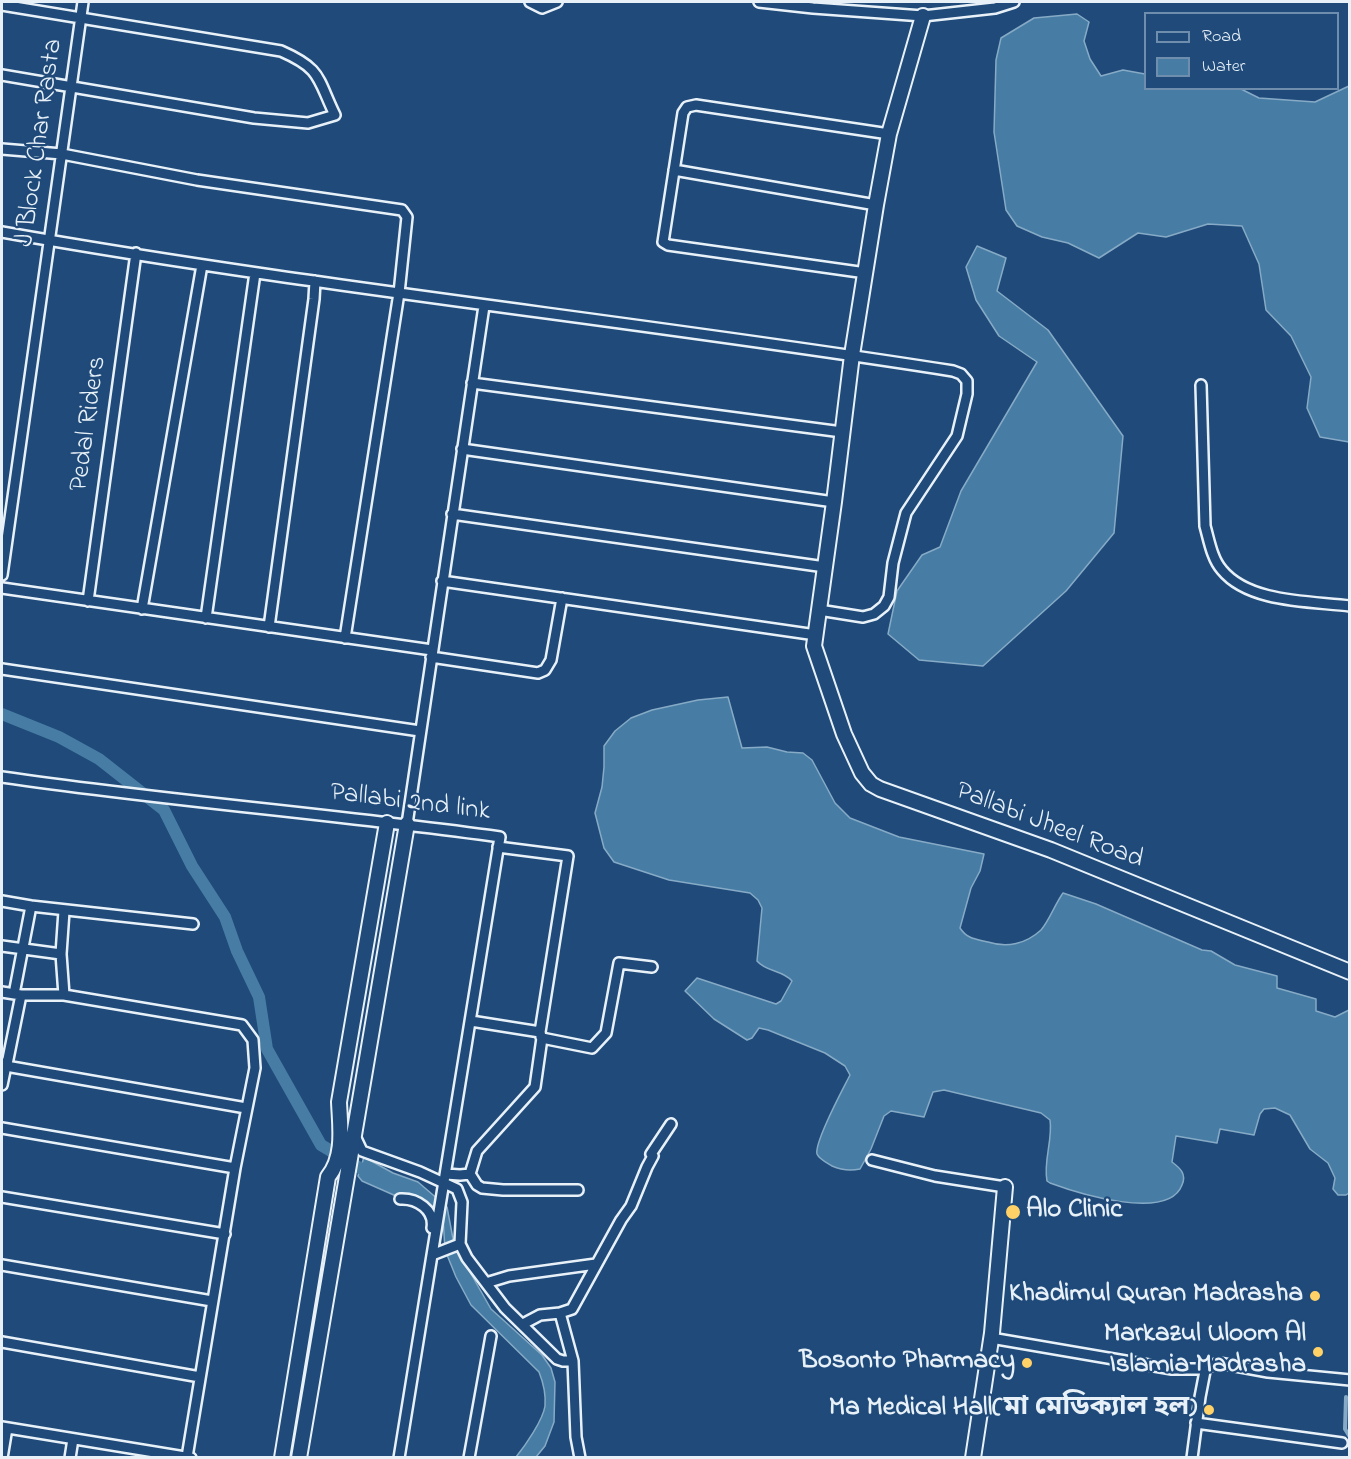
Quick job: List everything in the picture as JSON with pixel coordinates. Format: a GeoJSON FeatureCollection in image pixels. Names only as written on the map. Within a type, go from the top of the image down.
{"type":"FeatureCollection","features":[{"type":"Feature","properties":{"kind":"street","name":"J Block Char Rasta"},"geometry":{"type":"LineString","coordinates":[[2,575],[83,2]]}},
{"type":"Feature","properties":{"kind":"street"},"geometry":{"type":"LineString","coordinates":[[530,2],[542,8],[557,2]]}},
{"type":"Feature","properties":{"kind":"street"},"geometry":{"type":"LineString","coordinates":[[759,2],[923,16],[959,6],[995,8],[1014,2]]}},
{"type":"Feature","properties":{"kind":"street"},"geometry":{"type":"LineString","coordinates":[[2,5],[281,51],[303,62],[316,74],[335,115],[308,123],[284,121],[2,75]]}},
{"type":"Feature","properties":{"kind":"street"},"geometry":{"type":"LineString","coordinates":[[442,581],[562,598],[815,640],[852,355],[876,205],[889,134],[923,16]]}},
{"type":"Feature","properties":{"kind":"street"},"geometry":{"type":"LineString","coordinates":[[866,273],[668,245],[663,242],[683,113],[687,106],[696,105],[889,134]]}},
{"type":"Feature","properties":{"kind":"street"},"geometry":{"type":"LineString","coordinates":[[2,149],[62,154],[197,180],[402,210],[407,218],[399,293],[345,638]]}},
{"type":"Feature","properties":{"kind":"street"},"geometry":{"type":"LineString","coordinates":[[674,170],[876,205]]}},
{"type":"Feature","properties":{"kind":"street"},"geometry":{"type":"LineString","coordinates":[[2,232],[255,273],[852,355],[961,374],[967,381],[967,394],[957,436],[906,513],[893,563],[889,597],[884,606],[874,614],[863,617],[819,610]]}},
{"type":"Feature","properties":{"kind":"street","name":"Pedal Riders"},"geometry":{"type":"LineString","coordinates":[[88,601],[136,254]]}},
{"type":"Feature","properties":{"kind":"street"},"geometry":{"type":"LineString","coordinates":[[142,609],[202,265]]}},
{"type":"Feature","properties":{"kind":"street"},"geometry":{"type":"LineString","coordinates":[[206,618],[255,273]]}},
{"type":"Feature","properties":{"kind":"street"},"geometry":{"type":"LineString","coordinates":[[269,627],[315,281]]}},
{"type":"Feature","properties":{"kind":"street"},"geometry":{"type":"LineString","coordinates":[[282,1458],[339,1173],[349,1135],[407,824],[484,306]]}},
{"type":"Feature","properties":{"kind":"street"},"geometry":{"type":"LineString","coordinates":[[472,383],[842,432]]}},
{"type":"Feature","properties":{"kind":"street"},"geometry":{"type":"LineString","coordinates":[[1201,386],[1205,526],[1221,569],[1239,585],[1261,595],[1350,606]]}},
{"type":"Feature","properties":{"kind":"street"},"geometry":{"type":"LineString","coordinates":[[462,449],[834,502]]}},
{"type":"Feature","properties":{"kind":"street"},"geometry":{"type":"LineString","coordinates":[[452,514],[825,567]]}},
{"type":"Feature","properties":{"kind":"street"},"geometry":{"type":"LineString","coordinates":[[2,588],[345,638],[538,673],[545,670],[551,660],[562,598]]}},
{"type":"Feature","properties":{"kind":"street","name":"Pallabi Jheel Road"},"geometry":{"type":"LineString","coordinates":[[815,640],[844,734],[862,773],[871,784],[913,802],[1051,850],[1350,972]]}},
{"type":"Feature","properties":{"kind":"street"},"geometry":{"type":"LineString","coordinates":[[2,669],[420,731]]}},
{"type":"Feature","properties":{"kind":"street","name":"Pallabi 2nd link"},"geometry":{"type":"LineString","coordinates":[[2,777],[105,792],[407,824],[500,837],[435,1248]]}},
{"type":"Feature","properties":{"kind":"street"},"geometry":{"type":"LineString","coordinates":[[387,823],[339,1102],[349,1135],[362,1151],[444,1180],[457,1189],[462,1202],[459,1244],[498,1300],[557,1359],[573,1361]]}},
{"type":"Feature","properties":{"kind":"street"},"geometry":{"type":"LineString","coordinates":[[498,846],[568,856],[535,1087],[477,1151],[470,1174],[477,1185],[482,1188],[578,1190]]}},
{"type":"Feature","properties":{"kind":"street"},"geometry":{"type":"LineString","coordinates":[[2,901],[64,911],[193,924]]}},
{"type":"Feature","properties":{"kind":"street"},"geometry":{"type":"LineString","coordinates":[[2,1085],[18,994],[22,948],[31,906]]}},
{"type":"Feature","properties":{"kind":"street"},"geometry":{"type":"LineString","coordinates":[[63,995],[61,954],[64,911]]}},
{"type":"Feature","properties":{"kind":"street"},"geometry":{"type":"LineString","coordinates":[[2,946],[61,954]]}},
{"type":"Feature","properties":{"kind":"street"},"geometry":{"type":"LineString","coordinates":[[471,1021],[592,1048],[606,1033],[619,963],[652,967]]}},
{"type":"Feature","properties":{"kind":"street"},"geometry":{"type":"LineString","coordinates":[[2,992],[63,995],[242,1025],[253,1040],[255,1068],[212,1301],[189,1457],[137,1454],[73,1439],[4,1428],[2,1458]]}},
{"type":"Feature","properties":{"kind":"street"},"geometry":{"type":"LineString","coordinates":[[5,1065],[246,1108]]}},
{"type":"Feature","properties":{"kind":"street"},"geometry":{"type":"LineString","coordinates":[[523,1324],[540,1315],[560,1314],[572,1309],[631,1206],[654,1156],[651,1154],[671,1124]]}},
{"type":"Feature","properties":{"kind":"street"},"geometry":{"type":"LineString","coordinates":[[2,1128],[235,1168]]}},
{"type":"Feature","properties":{"kind":"street"},"geometry":{"type":"LineString","coordinates":[[872,1160],[935,1176],[1005,1187],[991,1338],[973,1458]]}},
{"type":"Feature","properties":{"kind":"street"},"geometry":{"type":"LineString","coordinates":[[299,1458],[339,1173]]}},
{"type":"Feature","properties":{"kind":"street"},"geometry":{"type":"LineString","coordinates":[[444,1180],[470,1174]]}},
{"type":"Feature","properties":{"kind":"street"},"geometry":{"type":"LineString","coordinates":[[2,1197],[225,1234]]}},
{"type":"Feature","properties":{"kind":"street"},"geometry":{"type":"LineString","coordinates":[[399,1458],[435,1248],[432,1242],[434,1219],[427,1209],[412,1200],[400,1198]]}},
{"type":"Feature","properties":{"kind":"street"},"geometry":{"type":"LineString","coordinates":[[435,1248],[459,1244]]}},
{"type":"Feature","properties":{"kind":"street"},"geometry":{"type":"LineString","coordinates":[[486,1283],[508,1276],[596,1264]]}},
{"type":"Feature","properties":{"kind":"street"},"geometry":{"type":"LineString","coordinates":[[2,1266],[212,1301]]}},
{"type":"Feature","properties":{"kind":"street"},"geometry":{"type":"LineString","coordinates":[[560,1314],[573,1361],[576,1437],[580,1458]]}},
{"type":"Feature","properties":{"kind":"street"},"geometry":{"type":"LineString","coordinates":[[469,1458],[491,1336]]}},
{"type":"Feature","properties":{"kind":"street"},"geometry":{"type":"LineString","coordinates":[[991,1338],[1172,1369],[1196,1370],[1219,1363],[1268,1372],[1350,1380]]}},
{"type":"Feature","properties":{"kind":"street"},"geometry":{"type":"LineString","coordinates":[[2,1342],[200,1377]]}},
{"type":"Feature","properties":{"kind":"street"},"geometry":{"type":"LineString","coordinates":[[1192,1458],[1206,1366]]}},
{"type":"Feature","properties":{"kind":"street"},"geometry":{"type":"LineString","coordinates":[[1196,1423],[1342,1443]]}},
{"type":"Feature","properties":{"kind":"street"},"geometry":{"type":"LineString","coordinates":[[70,1458],[73,1439]]}},
{"type":"Feature","properties":{"kind":"water"},"geometry":{"type":"Polygon","coordinates":[[[1077,14],[1089,22],[1084,41],[1090,59],[1101,76],[1123,70],[1144,74],[1144,90],[1243,90],[1259,98],[1315,102],[1349,86],[1349,442],[1320,437],[1307,408],[1311,377],[1291,336],[1266,310],[1259,264],[1242,226],[1208,224],[1166,237],[1138,233],[1099,258],[1068,243],[1042,237],[1017,226],[1006,210],[994,132],[996,60],[1001,38],[1034,18],[1077,14]]]}},
{"type":"Feature","properties":{"kind":"water"},"geometry":{"type":"Polygon","coordinates":[[[977,246],[1006,258],[997,291],[1048,330],[1123,436],[1114,533],[1066,591],[983,666],[919,660],[888,634],[897,591],[922,555],[940,547],[961,491],[1037,362],[999,336],[976,300],[966,267],[977,246]]]}},
{"type":"Feature","properties":{"kind":"water"},"geometry":{"type":"Polygon","coordinates":[[[728,697],[742,748],[767,747],[803,753],[812,760],[835,803],[850,818],[899,837],[984,854],[980,871],[971,888],[960,928],[969,936],[1002,945],[1023,942],[1041,930],[1063,893],[1096,904],[1202,950],[1211,951],[1235,965],[1277,976],[1277,988],[1316,999],[1316,1011],[1335,1017],[1349,1010],[1349,1193],[1338,1195],[1333,1189],[1335,1178],[1328,1163],[1310,1149],[1290,1115],[1275,1108],[1264,1109],[1260,1114],[1254,1135],[1220,1129],[1217,1143],[1176,1136],[1172,1162],[1182,1172],[1184,1178],[1182,1185],[1173,1196],[1159,1202],[1121,1202],[1080,1193],[1050,1183],[1047,1181],[1046,1173],[1050,1120],[1041,1113],[944,1090],[933,1092],[924,1117],[891,1111],[884,1116],[860,1169],[839,1168],[821,1159],[817,1154],[820,1139],[850,1075],[845,1066],[825,1053],[768,1030],[759,1028],[752,1038],[747,1040],[714,1019],[685,991],[697,978],[776,1004],[781,1001],[792,981],[757,961],[762,908],[758,900],[750,893],[669,880],[614,862],[604,848],[595,813],[602,787],[604,746],[615,731],[631,718],[652,710],[698,700],[728,697]]]}},
{"type":"Feature","properties":{"kind":"water"},"geometry":{"type":"Polygon","coordinates":[[[364,1157],[393,1173],[418,1182],[447,1207],[454,1244],[491,1309],[542,1355],[551,1368],[555,1382],[554,1422],[545,1446],[536,1457],[516,1457],[544,1412],[545,1393],[539,1372],[471,1305],[445,1250],[443,1217],[420,1199],[396,1196],[362,1181],[358,1176],[364,1157]]]}},
{"type":"Feature","properties":{"kind":"waterway"},"geometry":{"type":"LineString","coordinates":[[2,714],[59,737],[99,759],[164,810],[192,866],[225,917],[237,951],[259,997],[267,1049],[321,1145],[375,1175]]}},
{"type":"Feature","properties":{"kind":"waterway"},"geometry":{"type":"LineString","coordinates":[[1346,1397],[1345,1429],[1350,1437]]}},
{"type":"Feature","properties":{"kind":"place","name":"Alo Clinic"},"geometry":{"type":"Point","coordinates":[1013,1212]}},
{"type":"Feature","properties":{"kind":"place","name":"Khadimul Quran Madrasha"},"geometry":{"type":"Point","coordinates":[1315,1296]}},
{"type":"Feature","properties":{"kind":"place","name":"Markazul Uloom Al Islamia Madrasha"},"geometry":{"type":"Point","coordinates":[1318,1352]}},
{"type":"Feature","properties":{"kind":"place","name":"Bosonto Pharmacy"},"geometry":{"type":"Point","coordinates":[1027,1363]}},
{"type":"Feature","properties":{"kind":"place","name":"Ma Medical Hall(মা মেডিক্যাল হল)"},"geometry":{"type":"Point","coordinates":[1209,1410]}}]}
